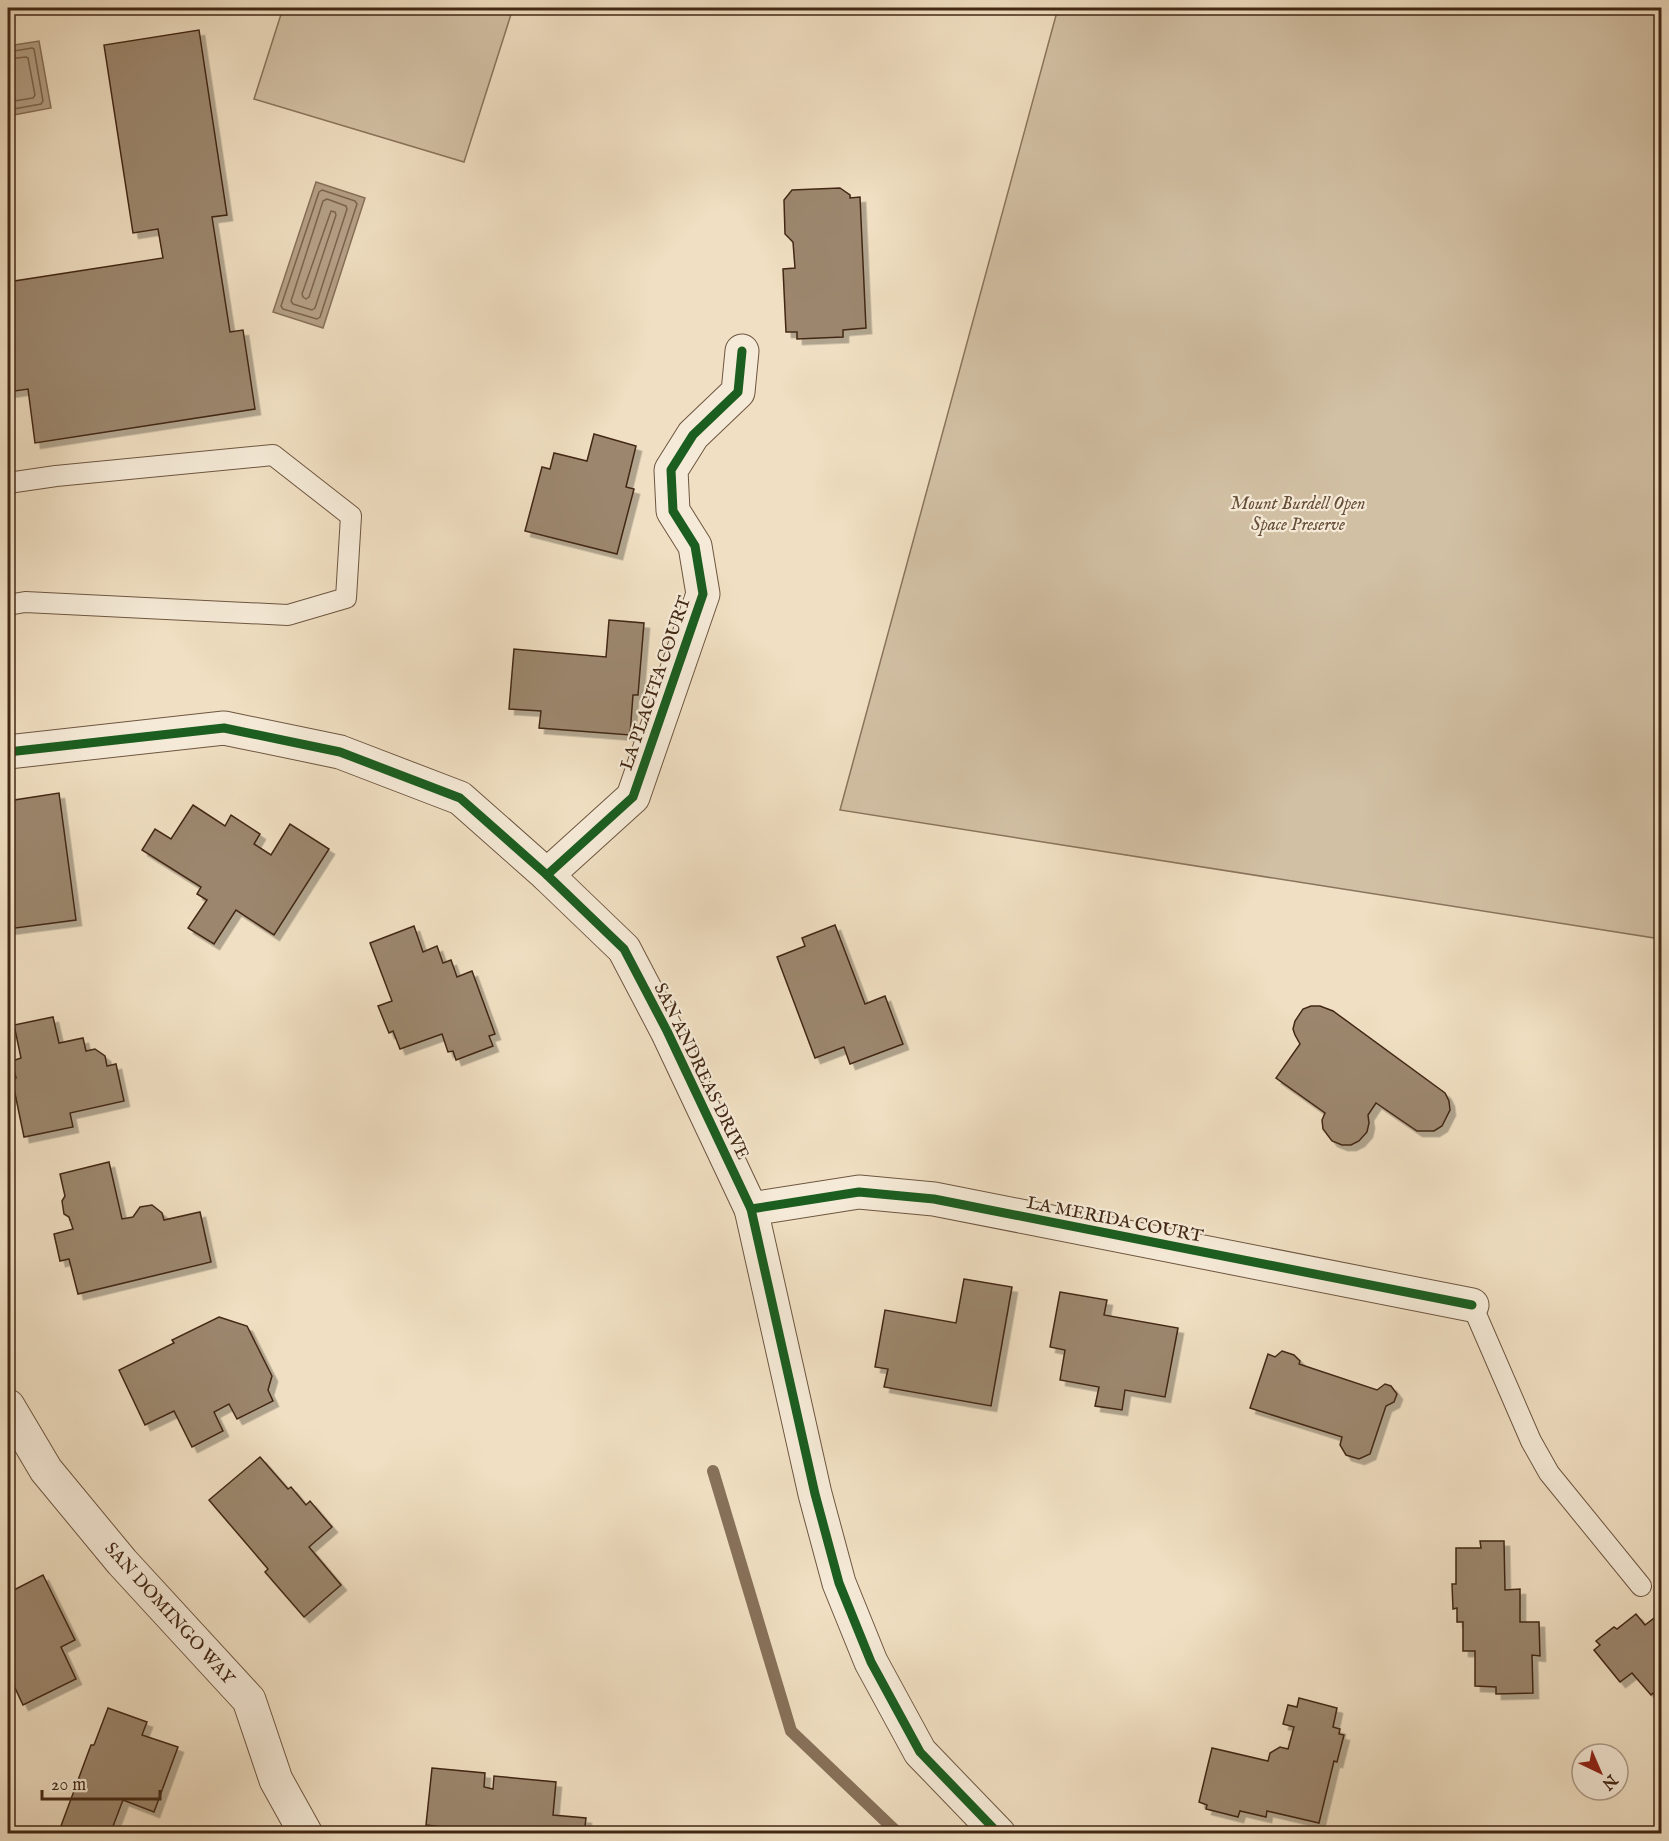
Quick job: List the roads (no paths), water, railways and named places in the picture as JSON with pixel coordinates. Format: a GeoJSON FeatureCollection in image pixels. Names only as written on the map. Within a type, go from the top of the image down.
{"type":"FeatureCollection","features":[{"type":"Feature","properties":{"kind":"street","name":"LA PLACITA COURT"},"geometry":{"type":"LineString","coordinates":[[547,875],[633,797],[703,594],[694,546],[673,511],[671,470],[693,435],[738,392],[742,351]]}},
{"type":"Feature","properties":{"kind":"street","name":"SAN ANDREAS DRIVE"},"geometry":{"type":"LineString","coordinates":[[8,752],[224,728],[340,752],[460,798],[547,875],[624,949],[667,1031],[751,1209],[814,1494],[839,1583],[871,1662],[920,1752],[999,1833]]}},
{"type":"Feature","properties":{"kind":"street","name":"LA MERIDA COURT"},"geometry":{"type":"LineString","coordinates":[[751,1209],[859,1192],[934,1199],[1472,1305]]}},
{"type":"Feature","properties":{"kind":"street","name":"SAN DOMINGO WAY"},"geometry":{"type":"LineString","coordinates":[[8,1406],[46,1470],[122,1563],[249,1700],[276,1780],[306,1833]]}},
{"type":"Feature","properties":{"kind":"lane"},"geometry":{"type":"LineString","coordinates":[[8,483],[56,476],[273,455],[351,516],[346,598],[288,615],[25,603],[8,605]]}},
{"type":"Feature","properties":{"kind":"lane"},"geometry":{"type":"LineString","coordinates":[[1472,1305],[1531,1441],[1549,1473],[1641,1586]]}},
{"type":"Feature","properties":{"kind":"water"},"geometry":{"type":"Polygon","coordinates":[[[39,41],[51,108],[8,116],[8,46],[39,41]]]}},
{"type":"Feature","properties":{"kind":"water"},"geometry":{"type":"Polygon","coordinates":[[[316,182],[365,198],[323,328],[273,312],[316,182]]]}},
{"type":"Feature","properties":{"kind":"waterway"},"geometry":{"type":"LineString","coordinates":[[713,1471],[791,1731],[899,1834]]}},
{"type":"Feature","properties":{"kind":"park label","name":"Mount Burdell Open Space Preserve"},"geometry":{"type":"Point","coordinates":[1298,513]}}]}
